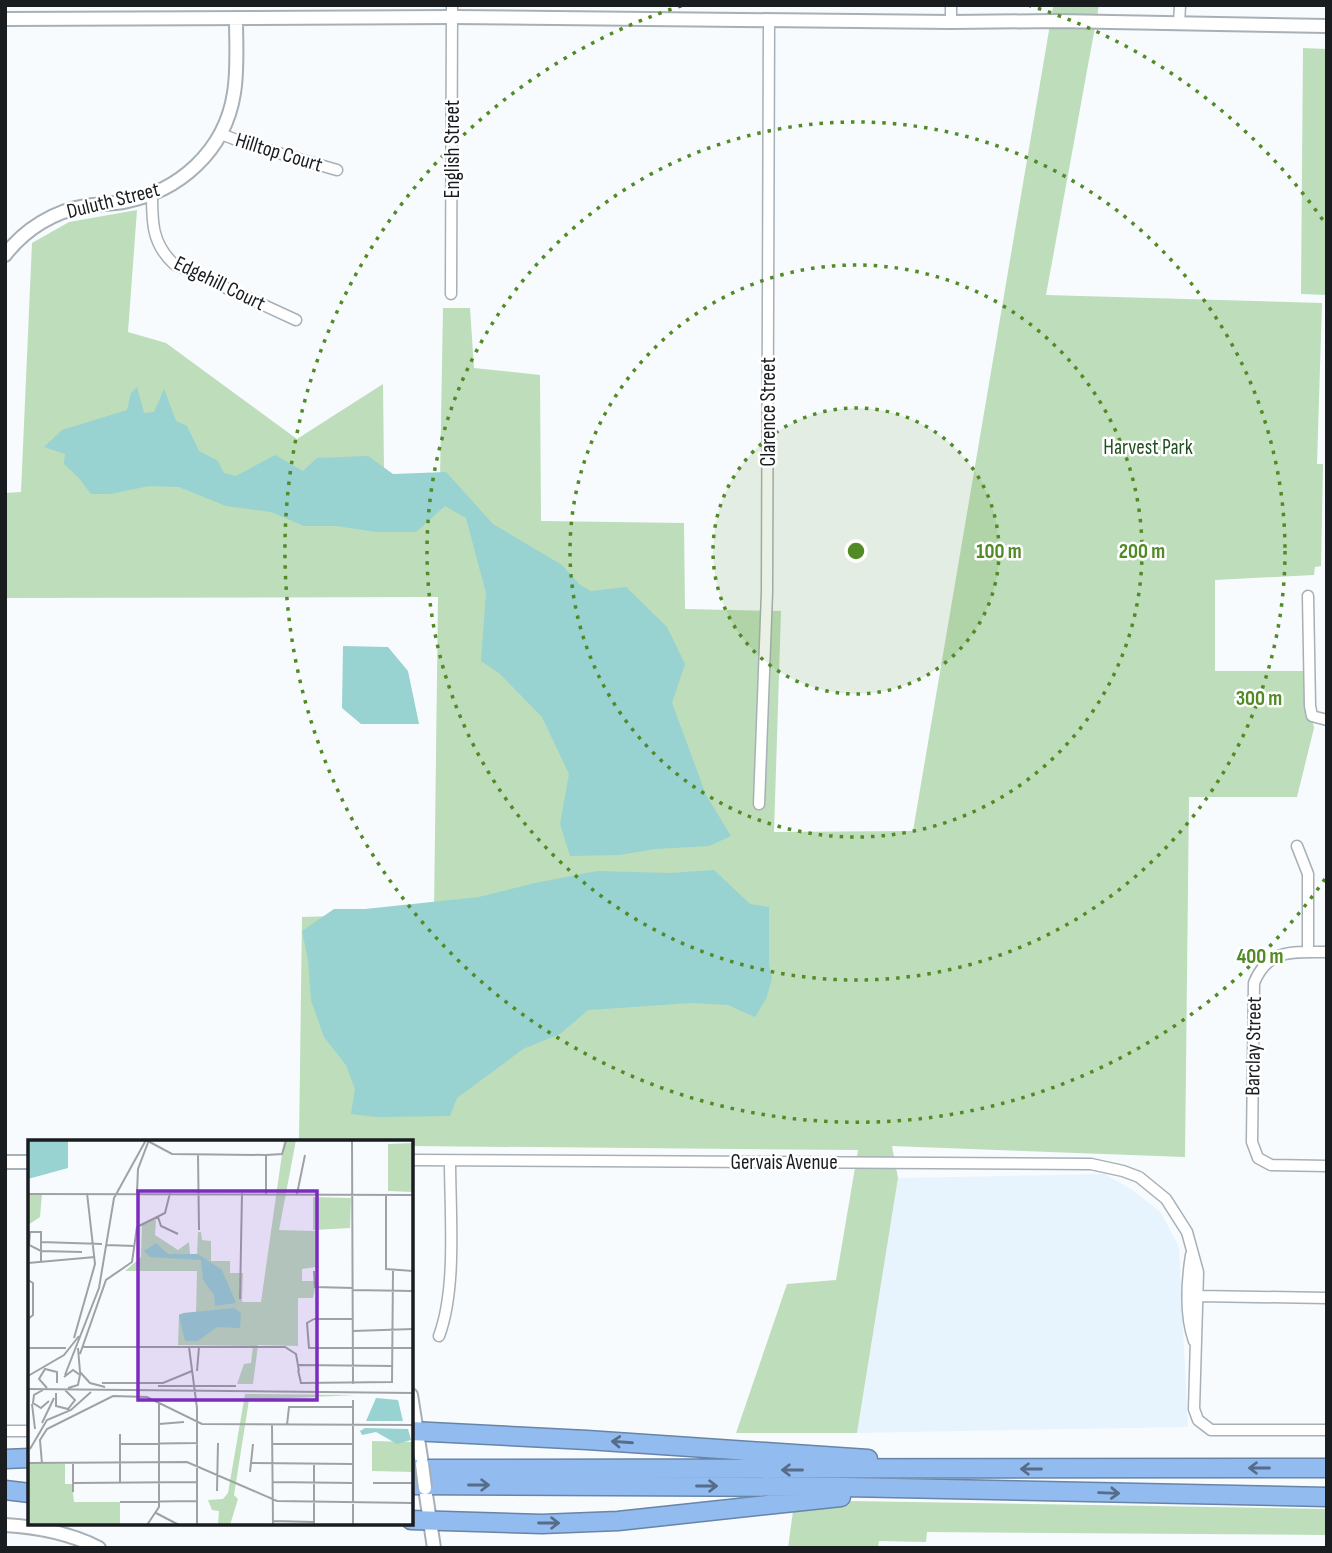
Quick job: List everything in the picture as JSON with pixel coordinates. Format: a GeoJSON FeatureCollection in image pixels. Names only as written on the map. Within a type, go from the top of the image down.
{"type":"FeatureCollection","features":[{"type":"Feature","properties":{"kind":"highway"},"geometry":{"type":"LineString","coordinates":[[416,1437],[882,1460],[958,1469]]}},
{"type":"Feature","properties":{"kind":"highway"},"geometry":{"type":"LineString","coordinates":[[5,1459],[28,1458]]}},
{"type":"Feature","properties":{"kind":"highway"},"geometry":{"type":"LineString","coordinates":[[5,1467],[28,1468]]}},
{"type":"Feature","properties":{"kind":"highway"},"geometry":{"type":"LineString","coordinates":[[413,1469],[1327,1468]]}},
{"type":"Feature","properties":{"kind":"highway"},"geometry":{"type":"LineString","coordinates":[[5,1484],[28,1484]]}},
{"type":"Feature","properties":{"kind":"highway"},"geometry":{"type":"LineString","coordinates":[[413,1485],[845,1487],[1327,1497]]}},
{"type":"Feature","properties":{"kind":"highway"},"geometry":{"type":"LineString","coordinates":[[5,1490],[28,1493]]}},
{"type":"Feature","properties":{"kind":"highway"},"geometry":{"type":"LineString","coordinates":[[413,1519],[430,1513],[542,1524],[618,1521],[857,1496],[1016,1491]]}},
{"type":"Feature","properties":{"kind":"street"},"geometry":{"type":"LineString","coordinates":[[951,5],[951,22]]}},
{"type":"Feature","properties":{"kind":"street"},"geometry":{"type":"LineString","coordinates":[[1179,24],[1180,5]]}},
{"type":"Feature","properties":{"kind":"street"},"geometry":{"type":"LineString","coordinates":[[5,19],[236,18],[452,11],[769,20],[1087,21],[1327,26]]}},
{"type":"Feature","properties":{"kind":"street","name":"English Street"},"geometry":{"type":"LineString","coordinates":[[451,294],[452,11]]}},
{"type":"Feature","properties":{"kind":"street","name":"Duluth Street"},"geometry":{"type":"LineString","coordinates":[[5,255],[26,233],[55,215],[88,205],[122,202],[152,194],[186,175],[211,150],[231,109],[236,18]]}},
{"type":"Feature","properties":{"kind":"street","name":"Clarence Street"},"geometry":{"type":"LineString","coordinates":[[760,804],[768,578],[769,20]]}},
{"type":"Feature","properties":{"kind":"street","name":"Hilltop Court"},"geometry":{"type":"LineString","coordinates":[[221,134],[337,170]]}},
{"type":"Feature","properties":{"kind":"street","name":"Edgehill Court"},"geometry":{"type":"LineString","coordinates":[[152,194],[154,236],[174,264],[296,320]]}},
{"type":"Feature","properties":{"kind":"street"},"geometry":{"type":"LineString","coordinates":[[1308,596],[1312,716],[1327,720]]}},
{"type":"Feature","properties":{"kind":"street"},"geometry":{"type":"LineString","coordinates":[[1297,846],[1308,874],[1308,952]]}},
{"type":"Feature","properties":{"kind":"street","name":"Barclay Street"},"geometry":{"type":"LineString","coordinates":[[1327,952],[1288,953],[1272,959],[1258,974],[1254,984],[1252,1142],[1258,1158],[1271,1165],[1327,1166]]}},
{"type":"Feature","properties":{"kind":"street","name":"Gervais Avenue"},"geometry":{"type":"LineString","coordinates":[[413,1160],[1091,1164],[1139,1177],[1166,1199],[1187,1231],[1192,1253]]}},
{"type":"Feature","properties":{"kind":"street"},"geometry":{"type":"LineString","coordinates":[[439,1336],[445,1321],[450,1267],[450,1161]]}},
{"type":"Feature","properties":{"kind":"street"},"geometry":{"type":"LineString","coordinates":[[5,1162],[28,1162]]}},
{"type":"Feature","properties":{"kind":"street"},"geometry":{"type":"LineString","coordinates":[[1192,1253],[1198,1272],[1198,1329],[1194,1341]]}},
{"type":"Feature","properties":{"kind":"street"},"geometry":{"type":"LineString","coordinates":[[1192,1253],[1189,1271],[1190,1329],[1194,1341],[1195,1409],[1198,1420],[1211,1430],[1327,1430]]}},
{"type":"Feature","properties":{"kind":"street"},"geometry":{"type":"LineString","coordinates":[[1198,1296],[1327,1298]]}},
{"type":"Feature","properties":{"kind":"street"},"geometry":{"type":"LineString","coordinates":[[413,1412],[435,1548]]}},
{"type":"Feature","properties":{"kind":"street"},"geometry":{"type":"LineString","coordinates":[[5,1431],[28,1431]]}},
{"type":"Feature","properties":{"kind":"street"},"geometry":{"type":"LineString","coordinates":[[5,1525],[45,1529],[99,1548]]}},
{"type":"Feature","properties":{"kind":"shaded area"},"geometry":{"type":"Polygon","coordinates":[[[1105,1174],[1134,1191],[1161,1213],[1179,1247],[1188,1427],[857,1433],[898,1178],[1105,1174]]]}},
{"type":"Feature","properties":{"kind":"green space","name":"Harvest Park"},"geometry":{"type":"Polygon","coordinates":[[[1042,5],[1099,5],[1046,295],[1322,303],[1317,464],[1323,464],[1321,566],[1315,567],[1314,575],[1215,580],[1215,671],[1304,671],[1314,728],[1297,797],[1189,797],[1185,1157],[892,1146],[898,1178],[857,1433],[736,1433],[787,1284],[836,1280],[858,1150],[413,1146],[413,1140],[299,1140],[302,917],[434,913],[438,597],[5,598],[5,493],[21,492],[32,243],[69,222],[137,210],[128,332],[166,343],[297,439],[383,384],[384,473],[440,479],[443,308],[470,308],[474,368],[540,375],[541,521],[684,523],[685,609],[781,611],[774,832],[913,831],[1053,7],[1042,5]]]}},
{"type":"Feature","properties":{"kind":"green space"},"geometry":{"type":"Polygon","coordinates":[[[1303,48],[1327,49],[1327,295],[1301,294],[1303,48]]]}},
{"type":"Feature","properties":{"kind":"green space"},"geometry":{"type":"Polygon","coordinates":[[[851,1501],[1327,1509],[1327,1535],[927,1532],[926,1542],[879,1541],[878,1548],[788,1548],[793,1511],[851,1501]]]}},
{"type":"Feature","properties":{"kind":"water"},"geometry":{"type":"Polygon","coordinates":[[[137,387],[144,413],[154,412],[164,389],[176,421],[187,426],[199,451],[218,461],[224,473],[236,476],[275,455],[303,471],[317,458],[368,456],[393,474],[446,472],[493,524],[562,565],[580,585],[591,591],[626,587],[667,627],[685,664],[672,703],[706,795],[731,836],[709,846],[655,849],[619,855],[570,856],[560,824],[569,774],[542,717],[500,674],[481,661],[486,593],[466,518],[445,506],[416,532],[377,532],[336,526],[304,526],[271,512],[226,506],[179,487],[149,486],[110,494],[91,494],[64,464],[65,454],[44,447],[62,430],[127,410],[131,393],[137,387]]]}},
{"type":"Feature","properties":{"kind":"water"},"geometry":{"type":"Polygon","coordinates":[[[343,646],[388,647],[408,671],[419,724],[361,724],[342,708],[343,646]]]}},
{"type":"Feature","properties":{"kind":"water"},"geometry":{"type":"Polygon","coordinates":[[[714,870],[750,904],[769,907],[769,965],[772,978],[766,999],[755,1017],[728,1005],[692,1003],[588,1010],[560,1034],[523,1049],[457,1098],[450,1116],[377,1117],[351,1114],[355,1089],[346,1065],[324,1037],[311,1000],[308,959],[302,931],[334,909],[365,909],[479,897],[597,871],[670,873],[714,870]]]}}]}
